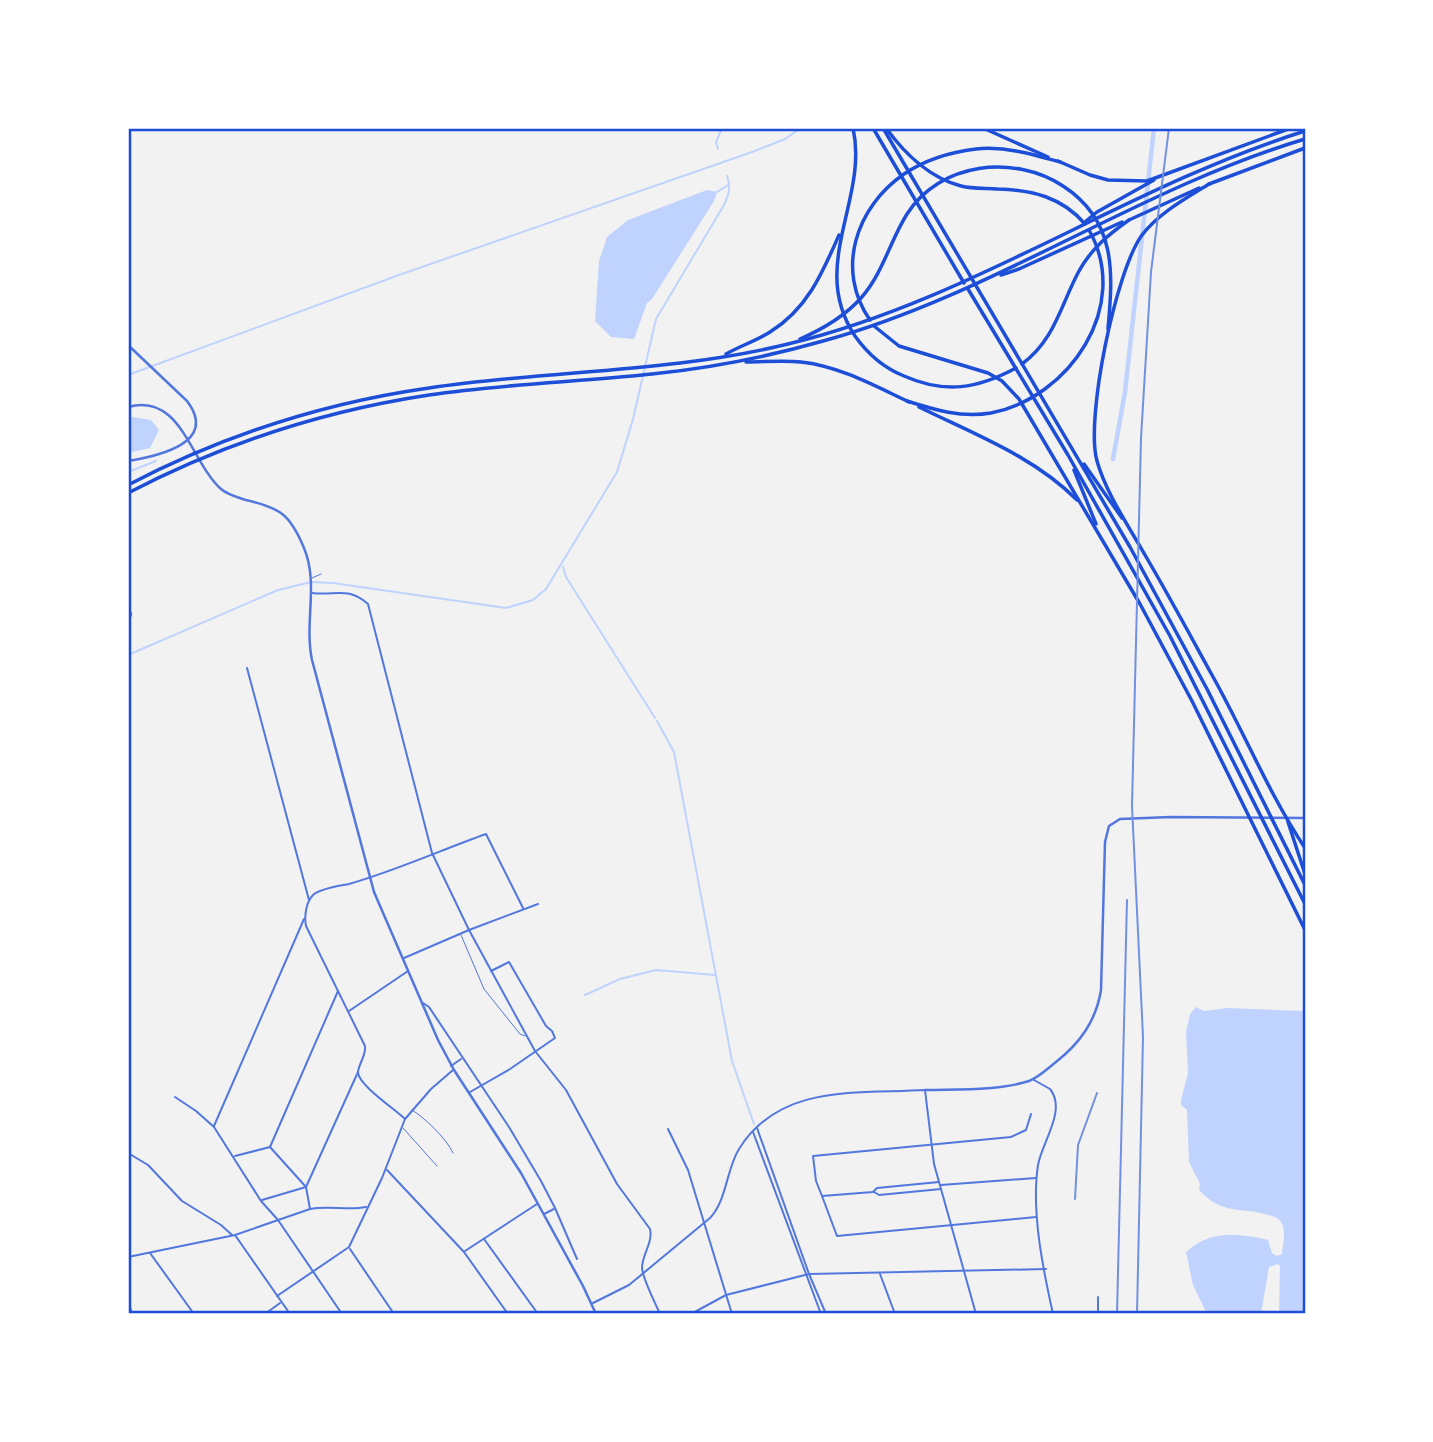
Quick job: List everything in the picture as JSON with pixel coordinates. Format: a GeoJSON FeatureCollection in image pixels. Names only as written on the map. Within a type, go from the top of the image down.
{"type":"FeatureCollection","features":[{"type":"Feature","properties":{"kind":"highway"},"geometry":{"type":"LineString","coordinates":[[853,128],[856,169],[842,227],[836,276],[840,301],[846,320],[863,346],[889,369],[923,383],[966,387],[992,380],[1027,361],[1045,342],[1062,313],[1080,270],[1092,252],[1109,234],[1129,220]]}},
{"type":"Feature","properties":{"kind":"highway"},"geometry":{"type":"LineString","coordinates":[[873,128],[1068,455],[1129,563],[1201,693],[1305,904]]}},
{"type":"Feature","properties":{"kind":"highway"},"geometry":{"type":"LineString","coordinates":[[884,128],[916,162],[948,182],[972,188],[1018,190],[1056,200],[1073,212],[1088,228],[1099,250],[1103,276],[1100,308],[1089,340],[1071,367],[1036,397],[1001,410],[972,415],[939,411],[907,401]]}},
{"type":"Feature","properties":{"kind":"highway"},"geometry":{"type":"LineString","coordinates":[[884,128],[1143,572],[1207,689],[1305,885]]}},
{"type":"Feature","properties":{"kind":"highway"},"geometry":{"type":"LineString","coordinates":[[983,128],[1098,178],[1134,182],[1155,179]]}},
{"type":"Feature","properties":{"kind":"highway"},"geometry":{"type":"LineString","coordinates":[[128,485],[217,443],[301,415],[344,404],[430,387],[639,368],[721,357],[788,344],[853,325],[918,302],[978,276],[1079,227],[1155,179],[1291,128]]}},
{"type":"Feature","properties":{"kind":"highway"},"geometry":{"type":"LineString","coordinates":[[1098,214],[1248,150],[1305,131]]}},
{"type":"Feature","properties":{"kind":"highway"},"geometry":{"type":"LineString","coordinates":[[128,493],[231,446],[348,411],[442,393],[637,376],[737,362],[869,327],[992,277],[1169,190],[1251,157],[1305,139]]}},
{"type":"Feature","properties":{"kind":"highway"},"geometry":{"type":"LineString","coordinates":[[992,277],[1019,269],[1167,201],[1305,148]]}},
{"type":"Feature","properties":{"kind":"highway"},"geometry":{"type":"LineString","coordinates":[[1060,162],[1010,150],[979,149],[943,156],[905,173],[890,186],[864,218],[852,256],[854,286],[868,318],[899,346],[988,373],[1002,381],[1019,399],[1140,604],[1305,930]]}},
{"type":"Feature","properties":{"kind":"highway"},"geometry":{"type":"LineString","coordinates":[[788,344],[831,324],[862,297],[881,268],[909,211],[930,188],[968,171],[1000,166],[1035,172],[1052,179],[1081,200],[1099,224],[1107,244],[1112,269],[1107,342]]}},
{"type":"Feature","properties":{"kind":"highway"},"geometry":{"type":"LineString","coordinates":[[1131,531],[1096,460],[1093,435],[1096,397],[1107,342],[1123,277],[1132,251],[1142,235],[1169,210],[1209,184]]}},
{"type":"Feature","properties":{"kind":"highway"},"geometry":{"type":"LineString","coordinates":[[721,357],[769,334],[797,311],[818,284],[842,227]]}},
{"type":"Feature","properties":{"kind":"highway"},"geometry":{"type":"LineString","coordinates":[[737,362],[800,362],[823,366],[860,379],[1027,459],[1059,482],[1082,505]]}},
{"type":"Feature","properties":{"kind":"highway"},"geometry":{"type":"LineString","coordinates":[[1069,442],[1147,557],[1230,707],[1284,814],[1305,848]]}},
{"type":"Feature","properties":{"kind":"highway"},"geometry":{"type":"LineString","coordinates":[[1068,455],[1101,536]]}},
{"type":"Feature","properties":{"kind":"highway"},"geometry":{"type":"LineString","coordinates":[[1289,823],[1305,874]]}},
{"type":"Feature","properties":{"kind":"street"},"geometry":{"type":"LineString","coordinates":[[128,345],[193,408],[195,427],[189,440],[176,447],[128,461]]}},
{"type":"Feature","properties":{"kind":"street"},"geometry":{"type":"LineString","coordinates":[[128,407],[155,406],[167,413],[181,429],[215,483],[230,495],[275,508],[288,517],[304,548],[312,579],[311,655],[379,904],[431,1025],[453,1068],[509,1153],[592,1304],[594,1314]]}},
{"type":"Feature","properties":{"kind":"street"},"geometry":{"type":"LineString","coordinates":[[311,592],[347,592],[360,597],[368,604],[432,853],[469,930],[535,1051],[566,1090],[617,1184],[650,1229],[651,1238],[643,1260],[643,1273],[660,1314]]}},
{"type":"Feature","properties":{"kind":"street"},"geometry":{"type":"LineString","coordinates":[[128,607],[131,614],[128,624]]}},
{"type":"Feature","properties":{"kind":"street"},"geometry":{"type":"LineString","coordinates":[[247,668],[310,901]]}},
{"type":"Feature","properties":{"kind":"street"},"geometry":{"type":"LineString","coordinates":[[592,1304],[629,1285],[717,1210],[733,1159],[753,1131],[784,1107],[810,1098],[999,1086],[1033,1079],[1072,1048],[1087,1030],[1097,1009],[1102,976],[1105,838],[1111,824],[1120,820],[1171,817],[1305,818]]}},
{"type":"Feature","properties":{"kind":"street"},"geometry":{"type":"LineString","coordinates":[[214,1127],[313,895],[486,834],[523,908]]}},
{"type":"Feature","properties":{"kind":"street"},"geometry":{"type":"LineString","coordinates":[[403,958],[538,904]]}},
{"type":"Feature","properties":{"kind":"street"},"geometry":{"type":"LineString","coordinates":[[261,1201],[306,1187],[366,1050],[304,919]]}},
{"type":"Feature","properties":{"kind":"street"},"geometry":{"type":"LineString","coordinates":[[469,1093],[555,1038],[509,962],[491,971]]}},
{"type":"Feature","properties":{"kind":"street"},"geometry":{"type":"LineString","coordinates":[[349,1011],[408,970]]}},
{"type":"Feature","properties":{"kind":"street"},"geometry":{"type":"LineString","coordinates":[[270,1147],[338,990]]}},
{"type":"Feature","properties":{"kind":"street"},"geometry":{"type":"LineString","coordinates":[[422,1002],[438,1021],[509,1127],[555,1208],[577,1259]]}},
{"type":"Feature","properties":{"kind":"street"},"geometry":{"type":"LineString","coordinates":[[431,1025],[433,1020],[438,1021]]}},
{"type":"Feature","properties":{"kind":"street"},"geometry":{"type":"LineString","coordinates":[[277,1296],[349,1247],[386,1169],[405,1119],[431,1088],[462,1058]]}},
{"type":"Feature","properties":{"kind":"street"},"geometry":{"type":"LineString","coordinates":[[358,1071],[361,1082]]}},
{"type":"Feature","properties":{"kind":"street"},"geometry":{"type":"LineString","coordinates":[[1033,1079],[1050,1088],[1056,1103],[1055,1114],[1040,1154],[1037,1178],[1038,1217],[1053,1314]]}},
{"type":"Feature","properties":{"kind":"street"},"geometry":{"type":"LineString","coordinates":[[353,1081],[361,1082],[405,1119]]}},
{"type":"Feature","properties":{"kind":"street"},"geometry":{"type":"LineString","coordinates":[[925,1090],[931,1144],[940,1186],[976,1314]]}},
{"type":"Feature","properties":{"kind":"street"},"geometry":{"type":"LineString","coordinates":[[175,1097],[214,1127],[261,1201],[278,1220],[342,1314]]}},
{"type":"Feature","properties":{"kind":"street"},"geometry":{"type":"LineString","coordinates":[[1031,1114],[1026,1130],[1020,1134],[813,1156],[816,1181],[837,1236],[1038,1217]]}},
{"type":"Feature","properties":{"kind":"street"},"geometry":{"type":"LineString","coordinates":[[757,1127],[827,1314]]}},
{"type":"Feature","properties":{"kind":"street"},"geometry":{"type":"LineString","coordinates":[[668,1129],[688,1170],[732,1314]]}},
{"type":"Feature","properties":{"kind":"street"},"geometry":{"type":"LineString","coordinates":[[753,1131],[821,1314]]}},
{"type":"Feature","properties":{"kind":"street"},"geometry":{"type":"LineString","coordinates":[[234,1156],[270,1147]]}},
{"type":"Feature","properties":{"kind":"street"},"geometry":{"type":"LineString","coordinates":[[270,1147],[306,1187],[310,1209]]}},
{"type":"Feature","properties":{"kind":"street"},"geometry":{"type":"LineString","coordinates":[[128,1153],[148,1165],[182,1201],[234,1235],[290,1314]]}},
{"type":"Feature","properties":{"kind":"street"},"geometry":{"type":"LineString","coordinates":[[386,1169],[464,1252],[508,1314]]}},
{"type":"Feature","properties":{"kind":"street"},"geometry":{"type":"LineString","coordinates":[[873,1192],[877,1188],[1037,1178]]}},
{"type":"Feature","properties":{"kind":"street"},"geometry":{"type":"LineString","coordinates":[[822,1196],[873,1192],[878,1195],[940,1186]]}},
{"type":"Feature","properties":{"kind":"street"},"geometry":{"type":"LineString","coordinates":[[464,1252],[538,1204]]}},
{"type":"Feature","properties":{"kind":"street"},"geometry":{"type":"LineString","coordinates":[[128,1257],[234,1235],[323,1206],[355,1209],[367,1206]]}},
{"type":"Feature","properties":{"kind":"street"},"geometry":{"type":"LineString","coordinates":[[543,1214],[555,1208]]}},
{"type":"Feature","properties":{"kind":"street"},"geometry":{"type":"LineString","coordinates":[[484,1239],[538,1314]]}},
{"type":"Feature","properties":{"kind":"street"},"geometry":{"type":"LineString","coordinates":[[349,1247],[394,1314]]}},
{"type":"Feature","properties":{"kind":"street"},"geometry":{"type":"LineString","coordinates":[[150,1252],[194,1314]]}},
{"type":"Feature","properties":{"kind":"street"},"geometry":{"type":"LineString","coordinates":[[691,1314],[726,1295],[810,1274],[1046,1269]]}},
{"type":"Feature","properties":{"kind":"street"},"geometry":{"type":"LineString","coordinates":[[880,1273],[895,1314]]}},
{"type":"Feature","properties":{"kind":"street"},"geometry":{"type":"LineString","coordinates":[[1098,1297],[1098,1314]]}},
{"type":"Feature","properties":{"kind":"street"},"geometry":{"type":"LineString","coordinates":[[128,1301],[132,1314]]}},
{"type":"Feature","properties":{"kind":"street"},"geometry":{"type":"LineString","coordinates":[[265,1314],[281,1302]]}},
{"type":"Feature","properties":{"kind":"lane"},"geometry":{"type":"LineString","coordinates":[[312,579],[321,574]]}},
{"type":"Feature","properties":{"kind":"lane"},"geometry":{"type":"LineString","coordinates":[[460,933],[484,989],[520,1034],[527,1036]]}},
{"type":"Feature","properties":{"kind":"lane"},"geometry":{"type":"LineString","coordinates":[[412,1109],[430,1128],[436,1130],[453,1153]]}},
{"type":"Feature","properties":{"kind":"lane"},"geometry":{"type":"LineString","coordinates":[[402,1128],[436,1166]]}},
{"type":"Feature","properties":{"kind":"water"},"geometry":{"type":"Polygon","coordinates":[[[707,190],[717,192],[714,201],[647,303],[634,339],[611,337],[595,321],[599,261],[607,237],[628,220],[707,190]]]}},
{"type":"Feature","properties":{"kind":"water"},"geometry":{"type":"Polygon","coordinates":[[[128,418],[151,420],[159,430],[150,448],[128,453],[128,418]]]}},
{"type":"Feature","properties":{"kind":"water"},"geometry":{"type":"Polygon","coordinates":[[[1196,1007],[1204,1011],[1227,1008],[1305,1011],[1305,1314],[1279,1314],[1278,1264],[1269,1267],[1261,1314],[1207,1314],[1193,1285],[1186,1252],[1195,1245],[1225,1235],[1246,1236],[1268,1240],[1272,1253],[1277,1256],[1282,1254],[1284,1234],[1283,1225],[1277,1218],[1227,1208],[1208,1199],[1199,1190],[1200,1184],[1189,1162],[1187,1110],[1181,1105],[1188,1073],[1186,1032],[1190,1014],[1196,1007]]]}},
{"type":"Feature","properties":{"kind":"waterway"},"geometry":{"type":"LineString","coordinates":[[718,149],[716,142],[722,128]]}},
{"type":"Feature","properties":{"kind":"waterway"},"geometry":{"type":"LineString","coordinates":[[128,375],[399,275],[752,152],[785,139],[801,128]]}},
{"type":"Feature","properties":{"kind":"waterway"},"geometry":{"type":"LineString","coordinates":[[1113,459],[1125,392],[1154,128]]}},
{"type":"Feature","properties":{"kind":"waterway"},"geometry":{"type":"LineString","coordinates":[[128,655],[278,590],[311,582],[506,608],[533,600],[546,589],[617,472],[633,419],[656,319],[724,205],[729,190],[727,176]]}},
{"type":"Feature","properties":{"kind":"waterway"},"geometry":{"type":"LineString","coordinates":[[717,192],[728,185]]}},
{"type":"Feature","properties":{"kind":"waterway"},"geometry":{"type":"LineString","coordinates":[[128,472],[156,461]]}},
{"type":"Feature","properties":{"kind":"waterway"},"geometry":{"type":"LineString","coordinates":[[563,567],[566,577],[655,718]]}},
{"type":"Feature","properties":{"kind":"waterway"},"geometry":{"type":"LineString","coordinates":[[657,721],[674,752],[732,1061],[754,1124]]}},
{"type":"Feature","properties":{"kind":"waterway"},"geometry":{"type":"LineString","coordinates":[[585,995],[620,979],[656,970],[715,975]]}},
{"type":"Feature","properties":{"kind":"railway"},"geometry":{"type":"LineString","coordinates":[[1137,1314],[1143,1037],[1132,806],[1141,438],[1151,272],[1169,128]]}},
{"type":"Feature","properties":{"kind":"railway"},"geometry":{"type":"LineString","coordinates":[[1117,1314],[1127,900]]}},
{"type":"Feature","properties":{"kind":"railway"},"geometry":{"type":"LineString","coordinates":[[1075,1199],[1078,1145],[1097,1093]]}}]}
